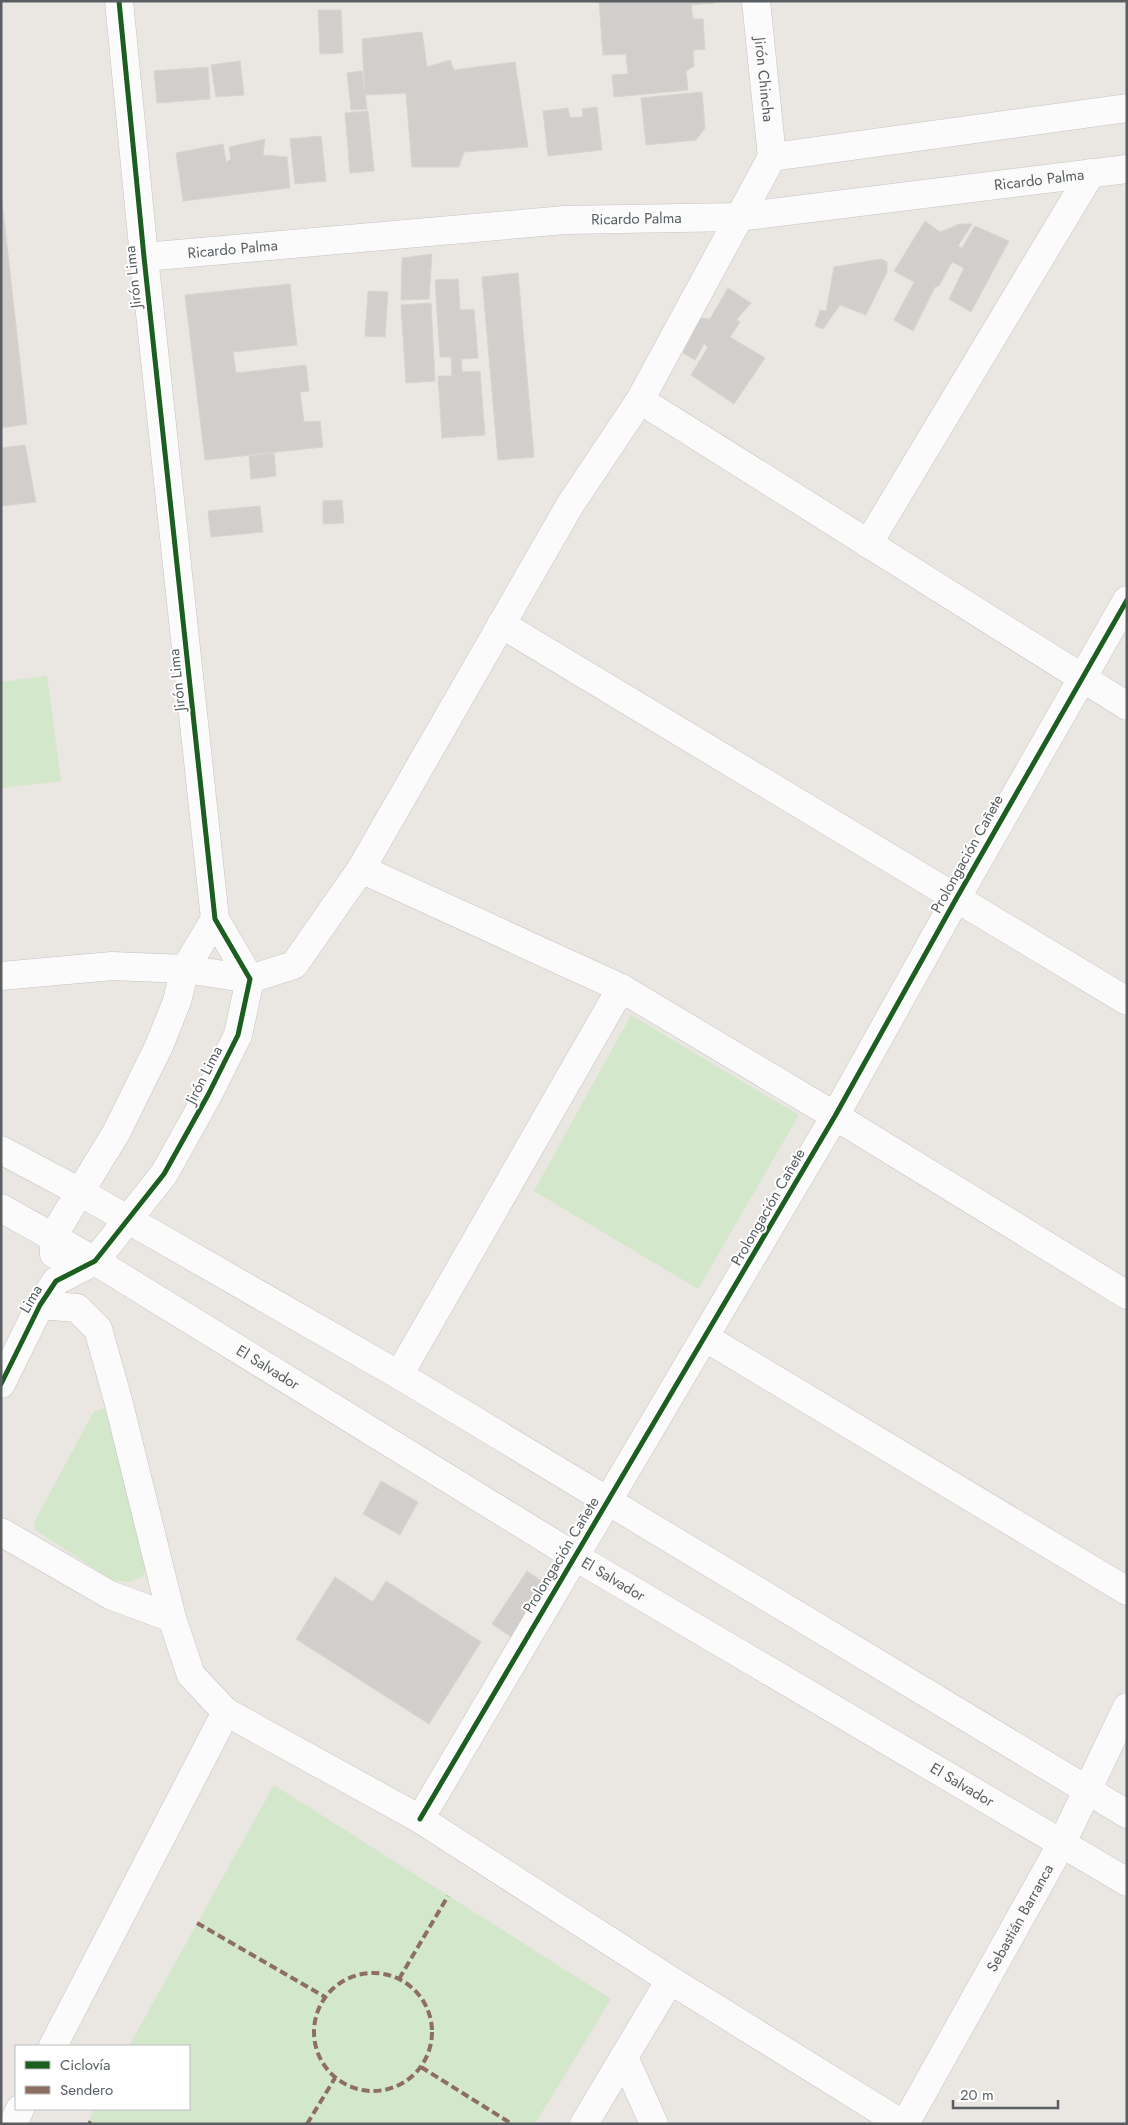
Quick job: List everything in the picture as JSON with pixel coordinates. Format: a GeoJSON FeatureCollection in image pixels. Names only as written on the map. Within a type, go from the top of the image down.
{"type":"FeatureCollection","features":[{"type":"Feature","properties":{"kind":"street","name":"Jirón Lima"},"geometry":{"type":"LineString","coordinates":[[56,1281],[95,1261],[164,1174],[238,1036],[250,980],[215,919],[144,257],[119,1]]}},
{"type":"Feature","properties":{"kind":"street","name":"Jirón Chincha"},"geometry":{"type":"LineString","coordinates":[[756,1],[772,157]]}},
{"type":"Feature","properties":{"kind":"street"},"geometry":{"type":"LineString","coordinates":[[1,976],[112,966],[185,969],[250,980],[294,965],[361,869],[570,505],[640,400],[738,216],[772,157],[1127,108]]}},
{"type":"Feature","properties":{"kind":"street","name":"Ricardo Palma"},"geometry":{"type":"LineString","coordinates":[[144,257],[565,220],[738,216],[1127,169]]}},
{"type":"Feature","properties":{"kind":"street"},"geometry":{"type":"LineString","coordinates":[[868,544],[1091,172]]}},
{"type":"Feature","properties":{"kind":"street"},"geometry":{"type":"LineString","coordinates":[[640,400],[1127,706]]}},
{"type":"Feature","properties":{"kind":"street","name":"Prolongación Cañete"},"geometry":{"type":"LineString","coordinates":[[420,1819],[836,1116],[956,900],[1127,600]]}},
{"type":"Feature","properties":{"kind":"street"},"geometry":{"type":"LineString","coordinates":[[501,624],[956,900],[1127,1001]]}},
{"type":"Feature","properties":{"kind":"street"},"geometry":{"type":"LineString","coordinates":[[361,869],[621,988],[836,1116],[1127,1295]]}},
{"type":"Feature","properties":{"kind":"street"},"geometry":{"type":"LineString","coordinates":[[56,1281],[53,1236],[116,1134],[159,1046],[177,1001],[185,969],[215,919]]}},
{"type":"Feature","properties":{"kind":"street"},"geometry":{"type":"LineString","coordinates":[[399,1375],[621,988]]}},
{"type":"Feature","properties":{"kind":"street"},"geometry":{"type":"LineString","coordinates":[[1,1150],[80,1192],[399,1375],[1127,1814]]}},
{"type":"Feature","properties":{"kind":"street","name":"El Salvador"},"geometry":{"type":"LineString","coordinates":[[1,1208],[95,1261],[574,1556],[1127,1882]]}},
{"type":"Feature","properties":{"kind":"street","name":"Lima"},"geometry":{"type":"LineString","coordinates":[[1,1384],[40,1305],[56,1281]]}},
{"type":"Feature","properties":{"kind":"street"},"geometry":{"type":"LineString","coordinates":[[40,1305],[77,1308],[98,1329],[118,1400],[172,1618],[191,1675],[226,1712],[420,1819],[670,1980],[904,2124]]}},
{"type":"Feature","properties":{"kind":"street"},"geometry":{"type":"LineString","coordinates":[[706,1338],[1127,1590]]}},
{"type":"Feature","properties":{"kind":"street"},"geometry":{"type":"LineString","coordinates":[[1,1532],[110,1595],[172,1618]]}},
{"type":"Feature","properties":{"kind":"street","name":"Sebastián Barranca"},"geometry":{"type":"LineString","coordinates":[[904,2124],[1062,1843],[1127,1707]]}},
{"type":"Feature","properties":{"kind":"street"},"geometry":{"type":"LineString","coordinates":[[54,2045],[226,1712]]}},
{"type":"Feature","properties":{"kind":"street"},"geometry":{"type":"LineString","coordinates":[[584,2124],[670,1980]]}},
{"type":"Feature","properties":{"kind":"street"},"geometry":{"type":"LineString","coordinates":[[624,2057],[654,2124]]}},
{"type":"Feature","properties":{"kind":"street"},"geometry":{"type":"LineString","coordinates":[[13,2124],[20,2110]]}},
{"type":"Feature","properties":{"kind":"green space"},"geometry":{"type":"Polygon","coordinates":[[[47,676],[61,781],[1,788],[1,682],[47,676]]]}},
{"type":"Feature","properties":{"kind":"green space"},"geometry":{"type":"Polygon","coordinates":[[[631,1015],[799,1115],[698,1289],[534,1191],[631,1015]]]}},
{"type":"Feature","properties":{"kind":"green space"},"geometry":{"type":"Polygon","coordinates":[[[113,1407],[148,1562],[143,1576],[129,1582],[112,1580],[34,1529],[35,1521],[94,1411],[113,1407]]]}},
{"type":"Feature","properties":{"kind":"green space"},"geometry":{"type":"Polygon","coordinates":[[[274,1785],[611,1999],[535,2124],[87,2124],[94,2110],[190,2110],[190,2045],[130,2045],[274,1785]]]}},
{"type":"Feature","properties":{"kind":"building"},"geometry":{"type":"Polygon","coordinates":[[[599,1],[714,1],[714,3],[691,5],[693,19],[703,19],[705,49],[693,50],[694,66],[686,71],[688,90],[614,97],[612,75],[628,74],[626,54],[603,55],[599,1]]]}},
{"type":"Feature","properties":{"kind":"building"},"geometry":{"type":"Polygon","coordinates":[[[318,10],[341,10],[343,53],[320,54],[318,10]]]}},
{"type":"Feature","properties":{"kind":"building"},"geometry":{"type":"Polygon","coordinates":[[[422,32],[427,67],[450,60],[454,70],[515,62],[528,147],[464,152],[459,167],[412,167],[406,93],[365,95],[362,39],[422,32]]]}},
{"type":"Feature","properties":{"kind":"building"},"geometry":{"type":"Polygon","coordinates":[[[240,61],[244,95],[216,97],[211,65],[240,61]]]}},
{"type":"Feature","properties":{"kind":"building"},"geometry":{"type":"Polygon","coordinates":[[[208,67],[210,99],[157,103],[154,71],[208,67]]]}},
{"type":"Feature","properties":{"kind":"building"},"geometry":{"type":"Polygon","coordinates":[[[362,71],[367,109],[351,110],[347,73],[362,71]]]}},
{"type":"Feature","properties":{"kind":"building"},"geometry":{"type":"Polygon","coordinates":[[[702,92],[705,128],[696,140],[646,145],[641,98],[702,92]]]}},
{"type":"Feature","properties":{"kind":"building"},"geometry":{"type":"Polygon","coordinates":[[[597,107],[602,150],[548,156],[543,111],[568,108],[570,118],[583,117],[582,109],[597,107]]]}},
{"type":"Feature","properties":{"kind":"building"},"geometry":{"type":"Polygon","coordinates":[[[368,111],[374,171],[350,173],[345,113],[368,111]]]}},
{"type":"Feature","properties":{"kind":"building"},"geometry":{"type":"Polygon","coordinates":[[[321,136],[326,181],[295,184],[290,139],[321,136]]]}},
{"type":"Feature","properties":{"kind":"building"},"geometry":{"type":"Polygon","coordinates":[[[265,139],[263,155],[287,157],[290,188],[183,201],[176,153],[223,144],[226,162],[231,159],[229,147],[265,139]]]}},
{"type":"Feature","properties":{"kind":"building"},"geometry":{"type":"Polygon","coordinates":[[[1,192],[27,424],[1,428],[1,192]]]}},
{"type":"Feature","properties":{"kind":"building"},"geometry":{"type":"Polygon","coordinates":[[[925,221],[940,232],[960,224],[972,224],[958,246],[962,248],[975,226],[1009,241],[971,312],[949,299],[964,268],[952,262],[939,286],[935,287],[913,331],[894,320],[914,282],[894,271],[925,221]]]}},
{"type":"Feature","properties":{"kind":"building"},"geometry":{"type":"Polygon","coordinates":[[[432,254],[429,299],[401,300],[402,258],[432,254]]]}},
{"type":"Feature","properties":{"kind":"building"},"geometry":{"type":"Polygon","coordinates":[[[881,259],[887,262],[887,272],[866,315],[840,305],[823,329],[815,326],[820,310],[826,311],[834,267],[881,259]]]}},
{"type":"Feature","properties":{"kind":"building"},"geometry":{"type":"Polygon","coordinates":[[[518,273],[534,457],[498,460],[482,277],[518,273]]]}},
{"type":"Feature","properties":{"kind":"building"},"geometry":{"type":"Polygon","coordinates":[[[458,279],[460,310],[474,309],[478,358],[461,359],[462,372],[480,371],[485,435],[442,438],[438,376],[452,376],[451,357],[440,357],[435,280],[458,279]]]}},
{"type":"Feature","properties":{"kind":"building"},"geometry":{"type":"Polygon","coordinates":[[[290,284],[297,345],[233,352],[236,373],[306,365],[309,391],[300,392],[304,422],[320,421],[323,447],[205,460],[185,295],[290,284]]]}},
{"type":"Feature","properties":{"kind":"building"},"geometry":{"type":"Polygon","coordinates":[[[728,288],[751,303],[736,320],[740,322],[730,337],[765,358],[734,404],[691,375],[708,347],[704,344],[695,360],[683,353],[700,318],[710,319],[728,288]]]}},
{"type":"Feature","properties":{"kind":"building"},"geometry":{"type":"Polygon","coordinates":[[[368,291],[388,292],[385,337],[365,336],[368,291]]]}},
{"type":"Feature","properties":{"kind":"building"},"geometry":{"type":"Polygon","coordinates":[[[431,303],[435,381],[406,383],[401,305],[431,303]]]}},
{"type":"Feature","properties":{"kind":"building"},"geometry":{"type":"Polygon","coordinates":[[[25,445],[36,502],[1,506],[1,448],[25,445]]]}},
{"type":"Feature","properties":{"kind":"building"},"geometry":{"type":"Polygon","coordinates":[[[274,453],[276,476],[251,479],[249,456],[274,453]]]}},
{"type":"Feature","properties":{"kind":"building"},"geometry":{"type":"Polygon","coordinates":[[[342,500],[344,523],[323,524],[323,501],[342,500]]]}},
{"type":"Feature","properties":{"kind":"building"},"geometry":{"type":"Polygon","coordinates":[[[260,506],[263,532],[211,537],[208,511],[260,506]]]}},
{"type":"Feature","properties":{"kind":"building"},"geometry":{"type":"Polygon","coordinates":[[[381,1481],[418,1502],[400,1535],[363,1514],[381,1481]]]}},
{"type":"Feature","properties":{"kind":"building"},"geometry":{"type":"Polygon","coordinates":[[[527,1571],[550,1587],[516,1640],[492,1624],[527,1571]]]}},
{"type":"Feature","properties":{"kind":"building"},"geometry":{"type":"Polygon","coordinates":[[[335,1577],[373,1602],[386,1581],[481,1642],[429,1724],[296,1639],[335,1577]]]}},
{"type":"Feature","properties":{"kind":"marked path"},"geometry":{"type":"LineString","coordinates":[[399,1979],[448,1896]]}},
{"type":"Feature","properties":{"kind":"marked path"},"geometry":{"type":"LineString","coordinates":[[197,1923],[325,1997]]}},
{"type":"Feature","properties":{"kind":"marked path"},"geometry":{"type":"LineString","coordinates":[[373,1973],[395,1978],[415,1990],[427,2010],[432,2032],[427,2054],[415,2074],[395,2086],[373,2091],[351,2086],[331,2074],[319,2054],[314,2032],[319,2010],[331,1990],[351,1978],[373,1973]]}},
{"type":"Feature","properties":{"kind":"marked path"},"geometry":{"type":"LineString","coordinates":[[421,2067],[512,2124]]}},
{"type":"Feature","properties":{"kind":"marked path"},"geometry":{"type":"LineString","coordinates":[[307,2124],[335,2078]]}},
{"type":"Feature","properties":{"kind":"cycle path"},"geometry":{"type":"LineString","coordinates":[[1,1384],[40,1305],[56,1281],[95,1261],[164,1174],[208,1095],[238,1035],[250,979],[215,919],[144,257],[119,1]]}},
{"type":"Feature","properties":{"kind":"cycle path"},"geometry":{"type":"LineString","coordinates":[[420,1819],[835,1116],[956,899],[1127,600]]}}]}
